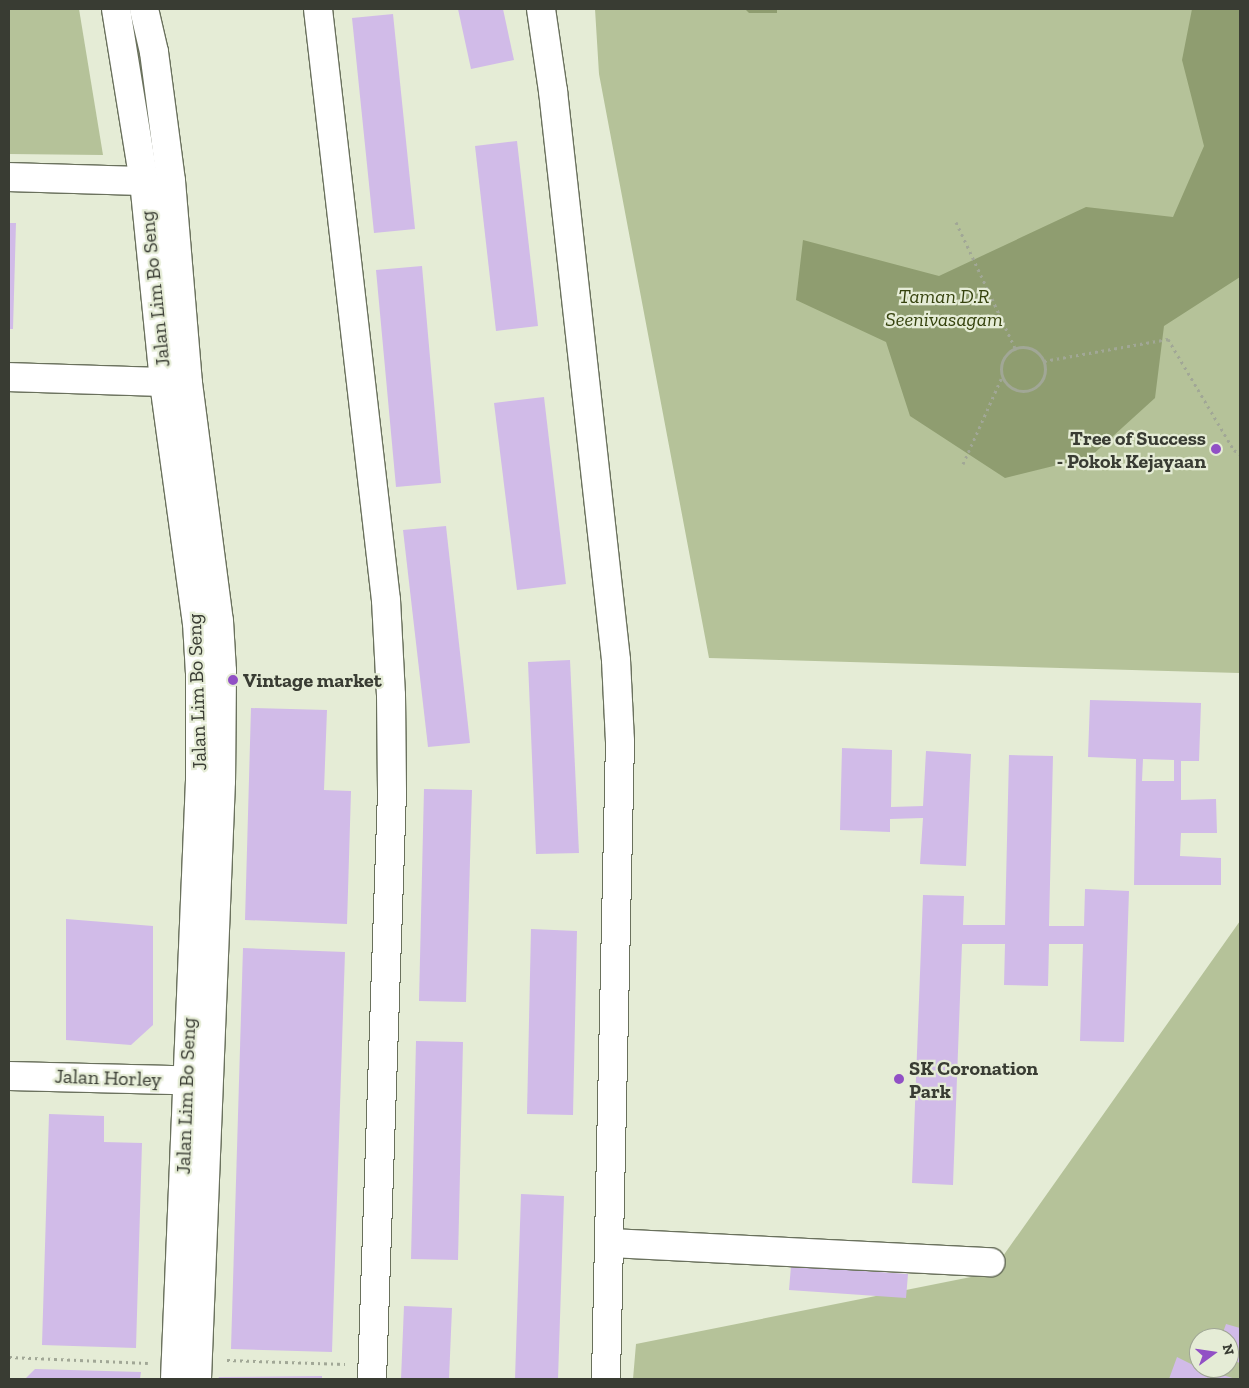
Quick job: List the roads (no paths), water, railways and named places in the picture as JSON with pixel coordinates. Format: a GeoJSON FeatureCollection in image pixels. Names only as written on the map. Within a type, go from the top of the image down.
{"type":"FeatureCollection","features":[{"type":"Feature","properties":{"kind":"street","name":"Jalan Lim Bo Seng"},"geometry":{"type":"LineString","coordinates":[[116,9],[176,383]]}},
{"type":"Feature","properties":{"kind":"street","name":"Jalan Lim Bo Seng"},"geometry":{"type":"LineString","coordinates":[[144,9],[155,61],[171,181],[176,383],[200,673],[197,1080],[187,1371]]}},
{"type":"Feature","properties":{"kind":"street"},"geometry":{"type":"LineString","coordinates":[[318,9],[385,590],[391,694],[392,792],[372,1372]]}},
{"type":"Feature","properties":{"kind":"street"},"geometry":{"type":"LineString","coordinates":[[541,9],[553,91],[616,660],[620,822],[606,1379]]}},
{"type":"Feature","properties":{"kind":"street"},"geometry":{"type":"LineString","coordinates":[[9,177],[144,181]]}},
{"type":"Feature","properties":{"kind":"street"},"geometry":{"type":"LineString","coordinates":[[9,377],[176,383]]}},
{"type":"Feature","properties":{"kind":"street","name":"Jalan Horley"},"geometry":{"type":"LineString","coordinates":[[9,1076],[197,1080]]}},
{"type":"Feature","properties":{"kind":"street"},"geometry":{"type":"LineString","coordinates":[[610,1244],[991,1262]]}},
{"type":"Feature","properties":{"kind":"place","name":"Tree of Success - Pokok Kejayaan"},"geometry":{"type":"Point","coordinates":[1216,449]}},
{"type":"Feature","properties":{"kind":"place","name":"Vintage market"},"geometry":{"type":"Point","coordinates":[233,680]}},
{"type":"Feature","properties":{"kind":"place","name":"SK Coronation Park"},"geometry":{"type":"Point","coordinates":[899,1079]}},
{"type":"Feature","properties":{"kind":"park label","name":"Taman D.R Seenivasagam"},"geometry":{"type":"Point","coordinates":[944,308]}}]}
